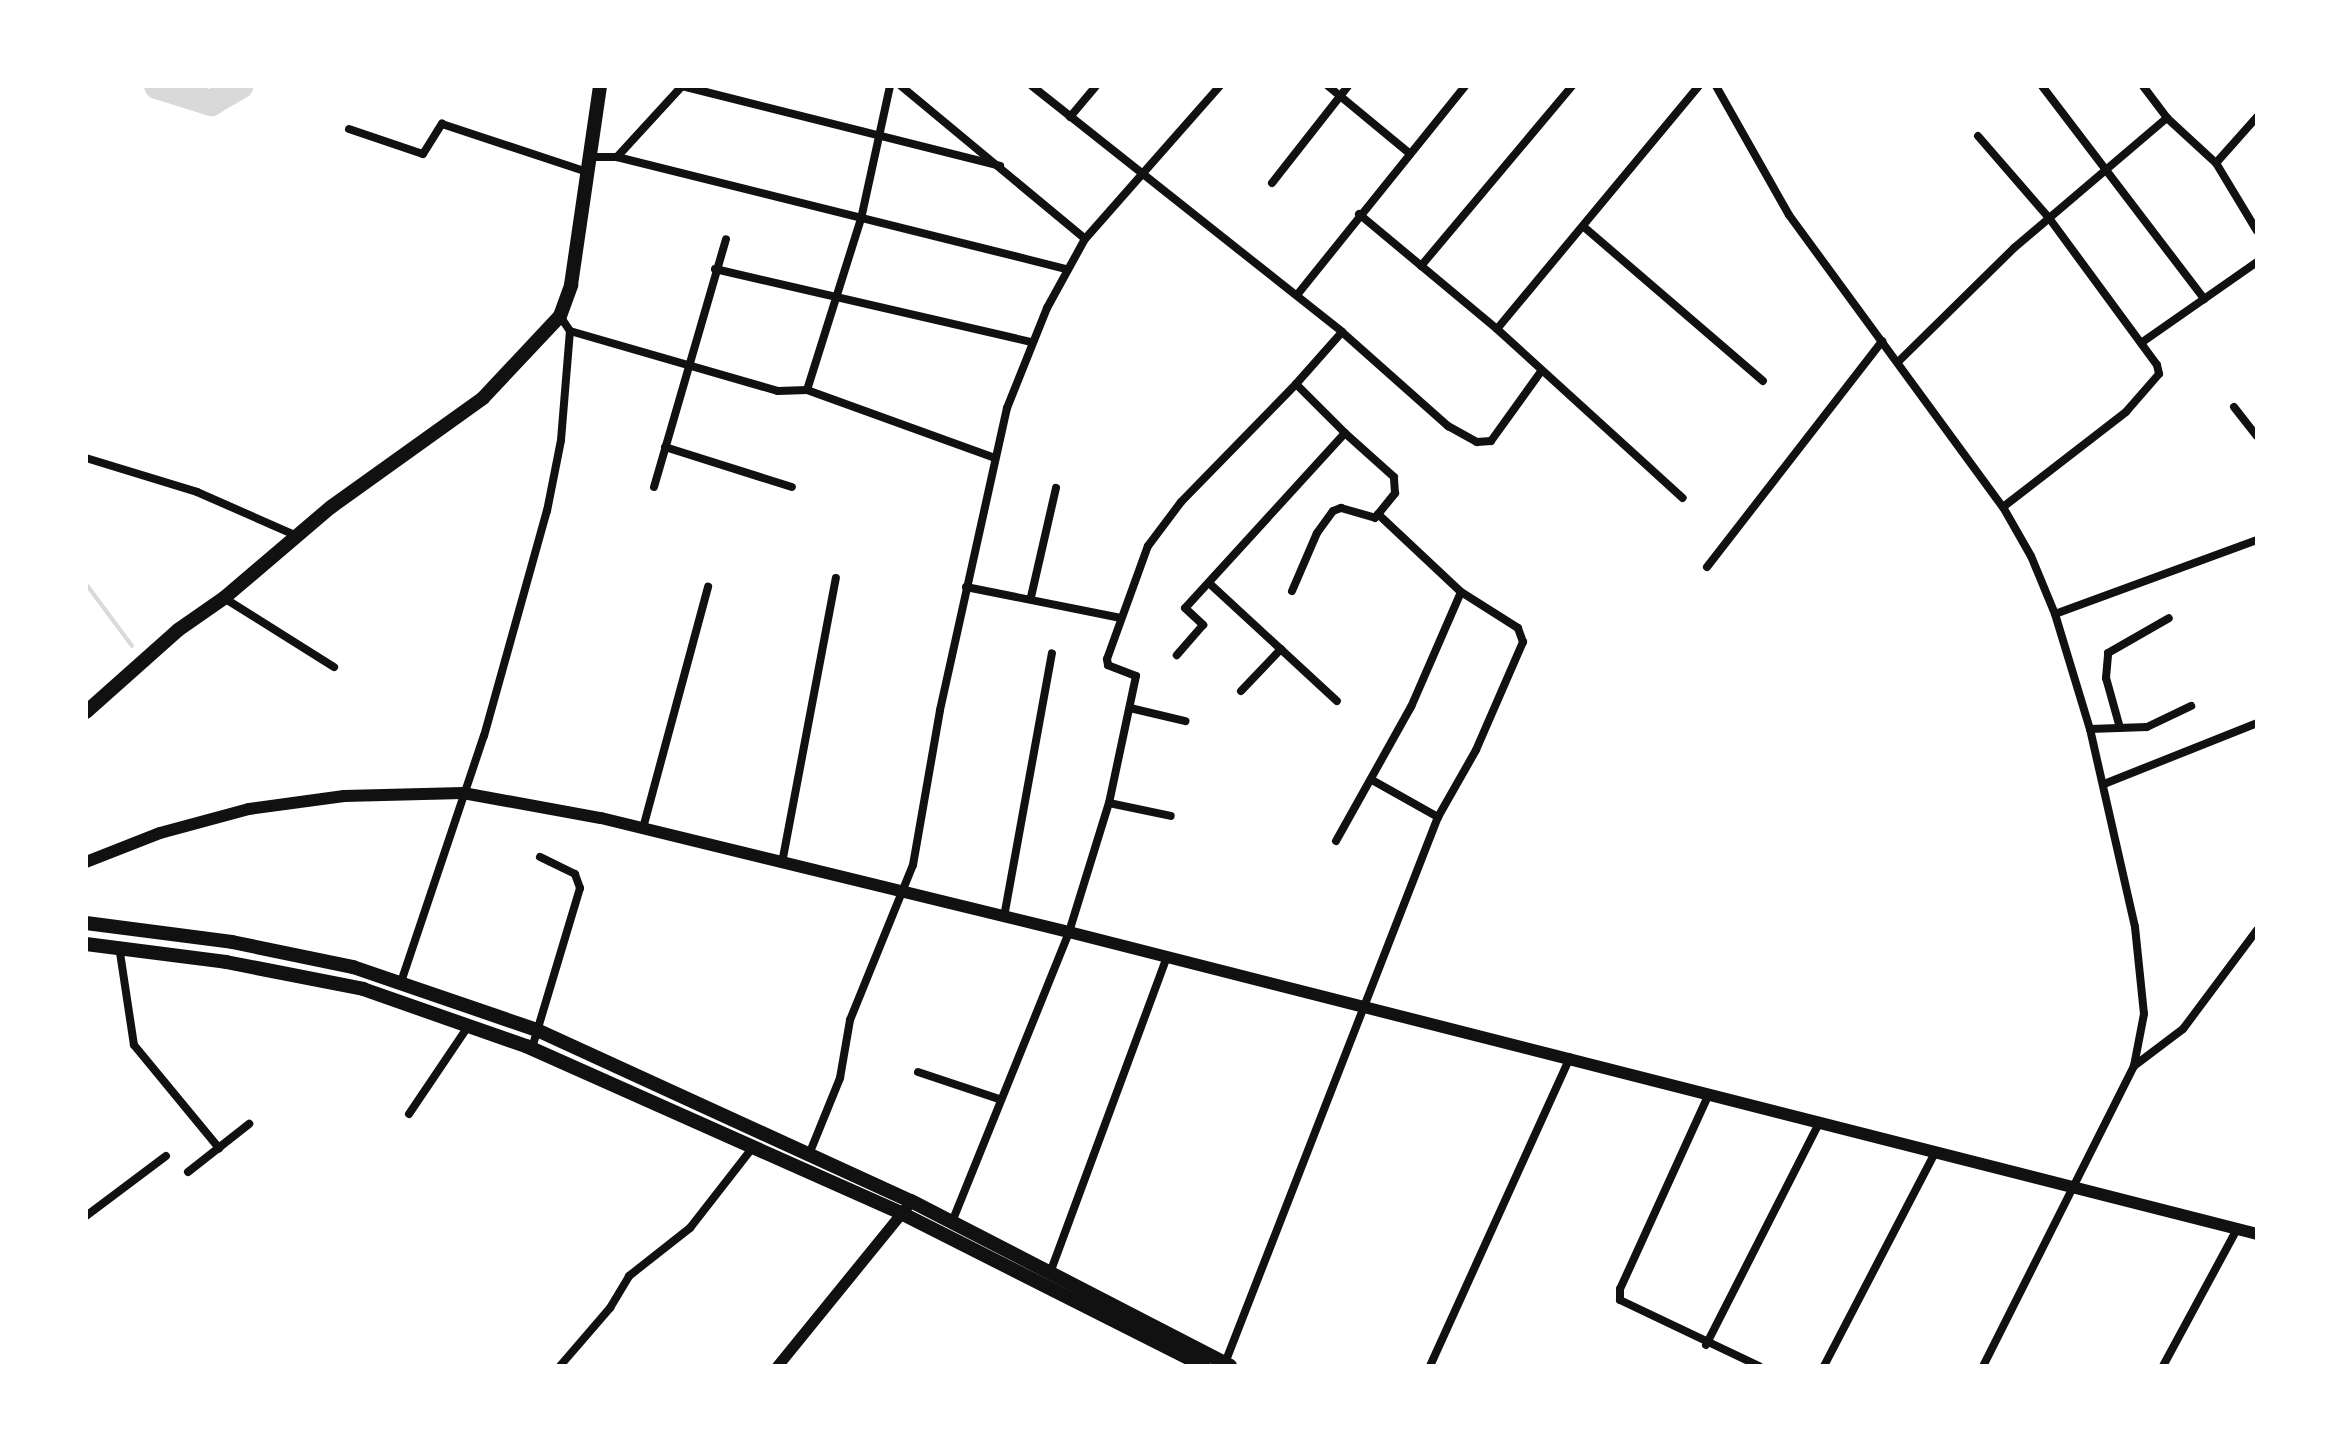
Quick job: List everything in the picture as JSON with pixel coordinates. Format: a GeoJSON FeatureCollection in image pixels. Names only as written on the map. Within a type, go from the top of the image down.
{"type":"FeatureCollection","features":[{"type":"Feature","properties":{"kind":"main road"},"geometry":{"type":"LineString","coordinates":[[86,712],[178,630],[224,598],[297,536],[483,398],[560,316],[571,285],[600,86]]}},
{"type":"Feature","properties":{"kind":"main road"},"geometry":{"type":"LineString","coordinates":[[86,862],[160,833],[249,809],[344,796],[463,793],[643,828],[903,894],[1069,932],[1570,1057],[1934,1155],[2076,1187],[2257,1234]]}},
{"type":"Feature","properties":{"kind":"main road"},"geometry":{"type":"LineString","coordinates":[[86,923],[232,942],[401,982],[537,1030],[810,1152],[1228,1365]]}},
{"type":"Feature","properties":{"kind":"main road"},"geometry":{"type":"LineString","coordinates":[[86,944],[119,946],[363,989],[532,1048],[755,1145],[901,1213],[1204,1366]]}},
{"type":"Feature","properties":{"kind":"street"},"geometry":{"type":"LineString","coordinates":[[617,157],[682,86],[1000,166]]}},
{"type":"Feature","properties":{"kind":"street"},"geometry":{"type":"LineString","coordinates":[[807,390],[861,219],[890,86]]}},
{"type":"Feature","properties":{"kind":"street"},"geometry":{"type":"LineString","coordinates":[[901,86],[1085,239]]}},
{"type":"Feature","properties":{"kind":"street"},"geometry":{"type":"LineString","coordinates":[[1032,86],[1297,295],[1448,426],[1477,442],[1491,441],[1542,370]]}},
{"type":"Feature","properties":{"kind":"street"},"geometry":{"type":"LineString","coordinates":[[1070,117],[1096,86]]}},
{"type":"Feature","properties":{"kind":"street"},"geometry":{"type":"LineString","coordinates":[[810,1152],[840,1078],[850,1020],[903,894],[917,845],[966,587],[995,458],[1007,408],[1032,342],[1066,269],[1085,239],[1220,86]]}},
{"type":"Feature","properties":{"kind":"street"},"geometry":{"type":"LineString","coordinates":[[1328,86],[1409,153]]}},
{"type":"Feature","properties":{"kind":"street"},"geometry":{"type":"LineString","coordinates":[[1272,183],[1348,86]]}},
{"type":"Feature","properties":{"kind":"street"},"geometry":{"type":"LineString","coordinates":[[1297,295],[1359,214],[1465,86]]}},
{"type":"Feature","properties":{"kind":"street"},"geometry":{"type":"LineString","coordinates":[[1421,266],[1572,86]]}},
{"type":"Feature","properties":{"kind":"street"},"geometry":{"type":"LineString","coordinates":[[1497,329],[1699,86]]}},
{"type":"Feature","properties":{"kind":"street"},"geometry":{"type":"LineString","coordinates":[[1716,86],[1789,215],[2003,507],[2055,614],[2090,729],[2135,927],[2144,1014],[2134,1066],[2076,1187],[1983,1366]]}},
{"type":"Feature","properties":{"kind":"street"},"geometry":{"type":"LineString","coordinates":[[2042,86],[2204,299]]}},
{"type":"Feature","properties":{"kind":"street"},"geometry":{"type":"LineString","coordinates":[[2143,86],[2167,118],[2216,163],[2257,231]]}},
{"type":"Feature","properties":{"kind":"street"},"geometry":{"type":"LineString","coordinates":[[2216,163],[2257,117]]}},
{"type":"Feature","properties":{"kind":"street"},"geometry":{"type":"LineString","coordinates":[[1898,362],[2049,218],[2167,118]]}},
{"type":"Feature","properties":{"kind":"street"},"geometry":{"type":"LineString","coordinates":[[349,129],[423,154],[442,124],[588,164],[617,157],[1066,269]]}},
{"type":"Feature","properties":{"kind":"street"},"geometry":{"type":"LineString","coordinates":[[1978,136],[2049,218],[2157,365],[2156,382],[2126,412],[2003,507]]}},
{"type":"Feature","properties":{"kind":"street"},"geometry":{"type":"LineString","coordinates":[[1359,214],[1497,329],[1683,498]]}},
{"type":"Feature","properties":{"kind":"street"},"geometry":{"type":"LineString","coordinates":[[1584,227],[1763,381]]}},
{"type":"Feature","properties":{"kind":"street"},"geometry":{"type":"LineString","coordinates":[[654,487],[726,239]]}},
{"type":"Feature","properties":{"kind":"street"},"geometry":{"type":"LineString","coordinates":[[2141,343],[2257,262]]}},
{"type":"Feature","properties":{"kind":"street"},"geometry":{"type":"LineString","coordinates":[[715,269],[1032,342]]}},
{"type":"Feature","properties":{"kind":"street"},"geometry":{"type":"LineString","coordinates":[[401,982],[463,793],[547,511],[561,440],[570,331],[560,316]]}},
{"type":"Feature","properties":{"kind":"street"},"geometry":{"type":"LineString","coordinates":[[570,331],[778,391],[807,390],[995,458]]}},
{"type":"Feature","properties":{"kind":"street"},"geometry":{"type":"LineString","coordinates":[[952,1222],[999,1099],[1069,932],[1109,803],[1136,673],[1107,663],[1121,618],[1161,525],[1342,332]]}},
{"type":"Feature","properties":{"kind":"street"},"geometry":{"type":"LineString","coordinates":[[1707,567],[1882,341]]}},
{"type":"Feature","properties":{"kind":"street"},"geometry":{"type":"LineString","coordinates":[[1292,591],[1317,533],[1333,511],[1341,508],[1370,519],[1395,493],[1396,481],[1296,384]]}},
{"type":"Feature","properties":{"kind":"street"},"geometry":{"type":"LineString","coordinates":[[2234,407],[2257,436]]}},
{"type":"Feature","properties":{"kind":"street"},"geometry":{"type":"LineString","coordinates":[[1177,655],[1203,625],[1185,608],[1345,433]]}},
{"type":"Feature","properties":{"kind":"street"},"geometry":{"type":"LineString","coordinates":[[665,447],[792,487]]}},
{"type":"Feature","properties":{"kind":"street"},"geometry":{"type":"LineString","coordinates":[[86,458],[197,492],[297,536]]}},
{"type":"Feature","properties":{"kind":"street"},"geometry":{"type":"LineString","coordinates":[[1031,597],[1056,488]]}},
{"type":"Feature","properties":{"kind":"street"},"geometry":{"type":"LineString","coordinates":[[1228,1365],[1362,1007],[1438,817],[1476,750],[1523,642],[1518,628],[1461,592],[1378,514]]}},
{"type":"Feature","properties":{"kind":"street"},"geometry":{"type":"LineString","coordinates":[[2055,614],[2257,540]]}},
{"type":"Feature","properties":{"kind":"street"},"geometry":{"type":"LineString","coordinates":[[782,863],[836,578]]}},
{"type":"Feature","properties":{"kind":"street"},"geometry":{"type":"LineString","coordinates":[[1209,583],[1337,701]]}},
{"type":"Feature","properties":{"kind":"street"},"geometry":{"type":"LineString","coordinates":[[643,828],[708,587]]}},
{"type":"Feature","properties":{"kind":"street"},"geometry":{"type":"LineString","coordinates":[[966,587],[1031,597],[1121,618]]}},
{"type":"Feature","properties":{"kind":"street"},"geometry":{"type":"LineString","coordinates":[[1336,841],[1411,707],[1461,592]]}},
{"type":"Feature","properties":{"kind":"street"},"geometry":{"type":"LineString","coordinates":[[224,598],[334,667]]}},
{"type":"Feature","properties":{"kind":"street"},"geometry":{"type":"LineString","coordinates":[[2120,728],[2106,678],[2108,653],[2169,618]]}},
{"type":"Feature","properties":{"kind":"street"},"geometry":{"type":"LineString","coordinates":[[1241,691],[1281,649]]}},
{"type":"Feature","properties":{"kind":"street"},"geometry":{"type":"LineString","coordinates":[[1004,917],[1052,653]]}},
{"type":"Feature","properties":{"kind":"street"},"geometry":{"type":"LineString","coordinates":[[2090,729],[2147,727],[2191,706]]}},
{"type":"Feature","properties":{"kind":"street"},"geometry":{"type":"LineString","coordinates":[[1130,708],[1185,721]]}},
{"type":"Feature","properties":{"kind":"street"},"geometry":{"type":"LineString","coordinates":[[2104,784],[2257,723]]}},
{"type":"Feature","properties":{"kind":"street"},"geometry":{"type":"LineString","coordinates":[[1372,780],[1438,817]]}},
{"type":"Feature","properties":{"kind":"street"},"geometry":{"type":"LineString","coordinates":[[1109,803],[1171,816]]}},
{"type":"Feature","properties":{"kind":"street"},"geometry":{"type":"LineString","coordinates":[[532,1048],[580,888],[575,874],[540,857]]}},
{"type":"Feature","properties":{"kind":"street"},"geometry":{"type":"LineString","coordinates":[[2134,1066],[2183,1029],[2257,930]]}},
{"type":"Feature","properties":{"kind":"street"},"geometry":{"type":"LineString","coordinates":[[119,946],[134,1045],[219,1148]]}},
{"type":"Feature","properties":{"kind":"street"},"geometry":{"type":"LineString","coordinates":[[1050,1273],[1167,957]]}},
{"type":"Feature","properties":{"kind":"street"},"geometry":{"type":"LineString","coordinates":[[409,1114],[469,1025]]}},
{"type":"Feature","properties":{"kind":"street"},"geometry":{"type":"LineString","coordinates":[[1430,1366],[1570,1057]]}},
{"type":"Feature","properties":{"kind":"street"},"geometry":{"type":"LineString","coordinates":[[918,1072],[999,1099]]}},
{"type":"Feature","properties":{"kind":"street"},"geometry":{"type":"LineString","coordinates":[[1708,1096],[1619,1295],[1623,1304],[1706,1345],[1759,1366]]}},
{"type":"Feature","properties":{"kind":"street"},"geometry":{"type":"LineString","coordinates":[[188,1172],[249,1124]]}},
{"type":"Feature","properties":{"kind":"street"},"geometry":{"type":"LineString","coordinates":[[1706,1345],[1818,1125]]}},
{"type":"Feature","properties":{"kind":"street"},"geometry":{"type":"LineString","coordinates":[[560,1366],[610,1308],[629,1276],[690,1228],[755,1145]]}},
{"type":"Feature","properties":{"kind":"street"},"geometry":{"type":"LineString","coordinates":[[1824,1366],[1934,1155]]}},
{"type":"Feature","properties":{"kind":"street"},"geometry":{"type":"LineString","coordinates":[[86,1216],[166,1156]]}},
{"type":"Feature","properties":{"kind":"street"},"geometry":{"type":"LineString","coordinates":[[777,1366],[911,1201]]}},
{"type":"Feature","properties":{"kind":"street"},"geometry":{"type":"LineString","coordinates":[[2163,1366],[2237,1229]]}},
{"type":"Feature","properties":{"kind":"waterway"},"geometry":{"type":"LineString","coordinates":[[157,86],[211,103],[240,86]]}},
{"type":"Feature","properties":{"kind":"waterway"},"geometry":{"type":"LineString","coordinates":[[86,584],[132,646]]}}]}
